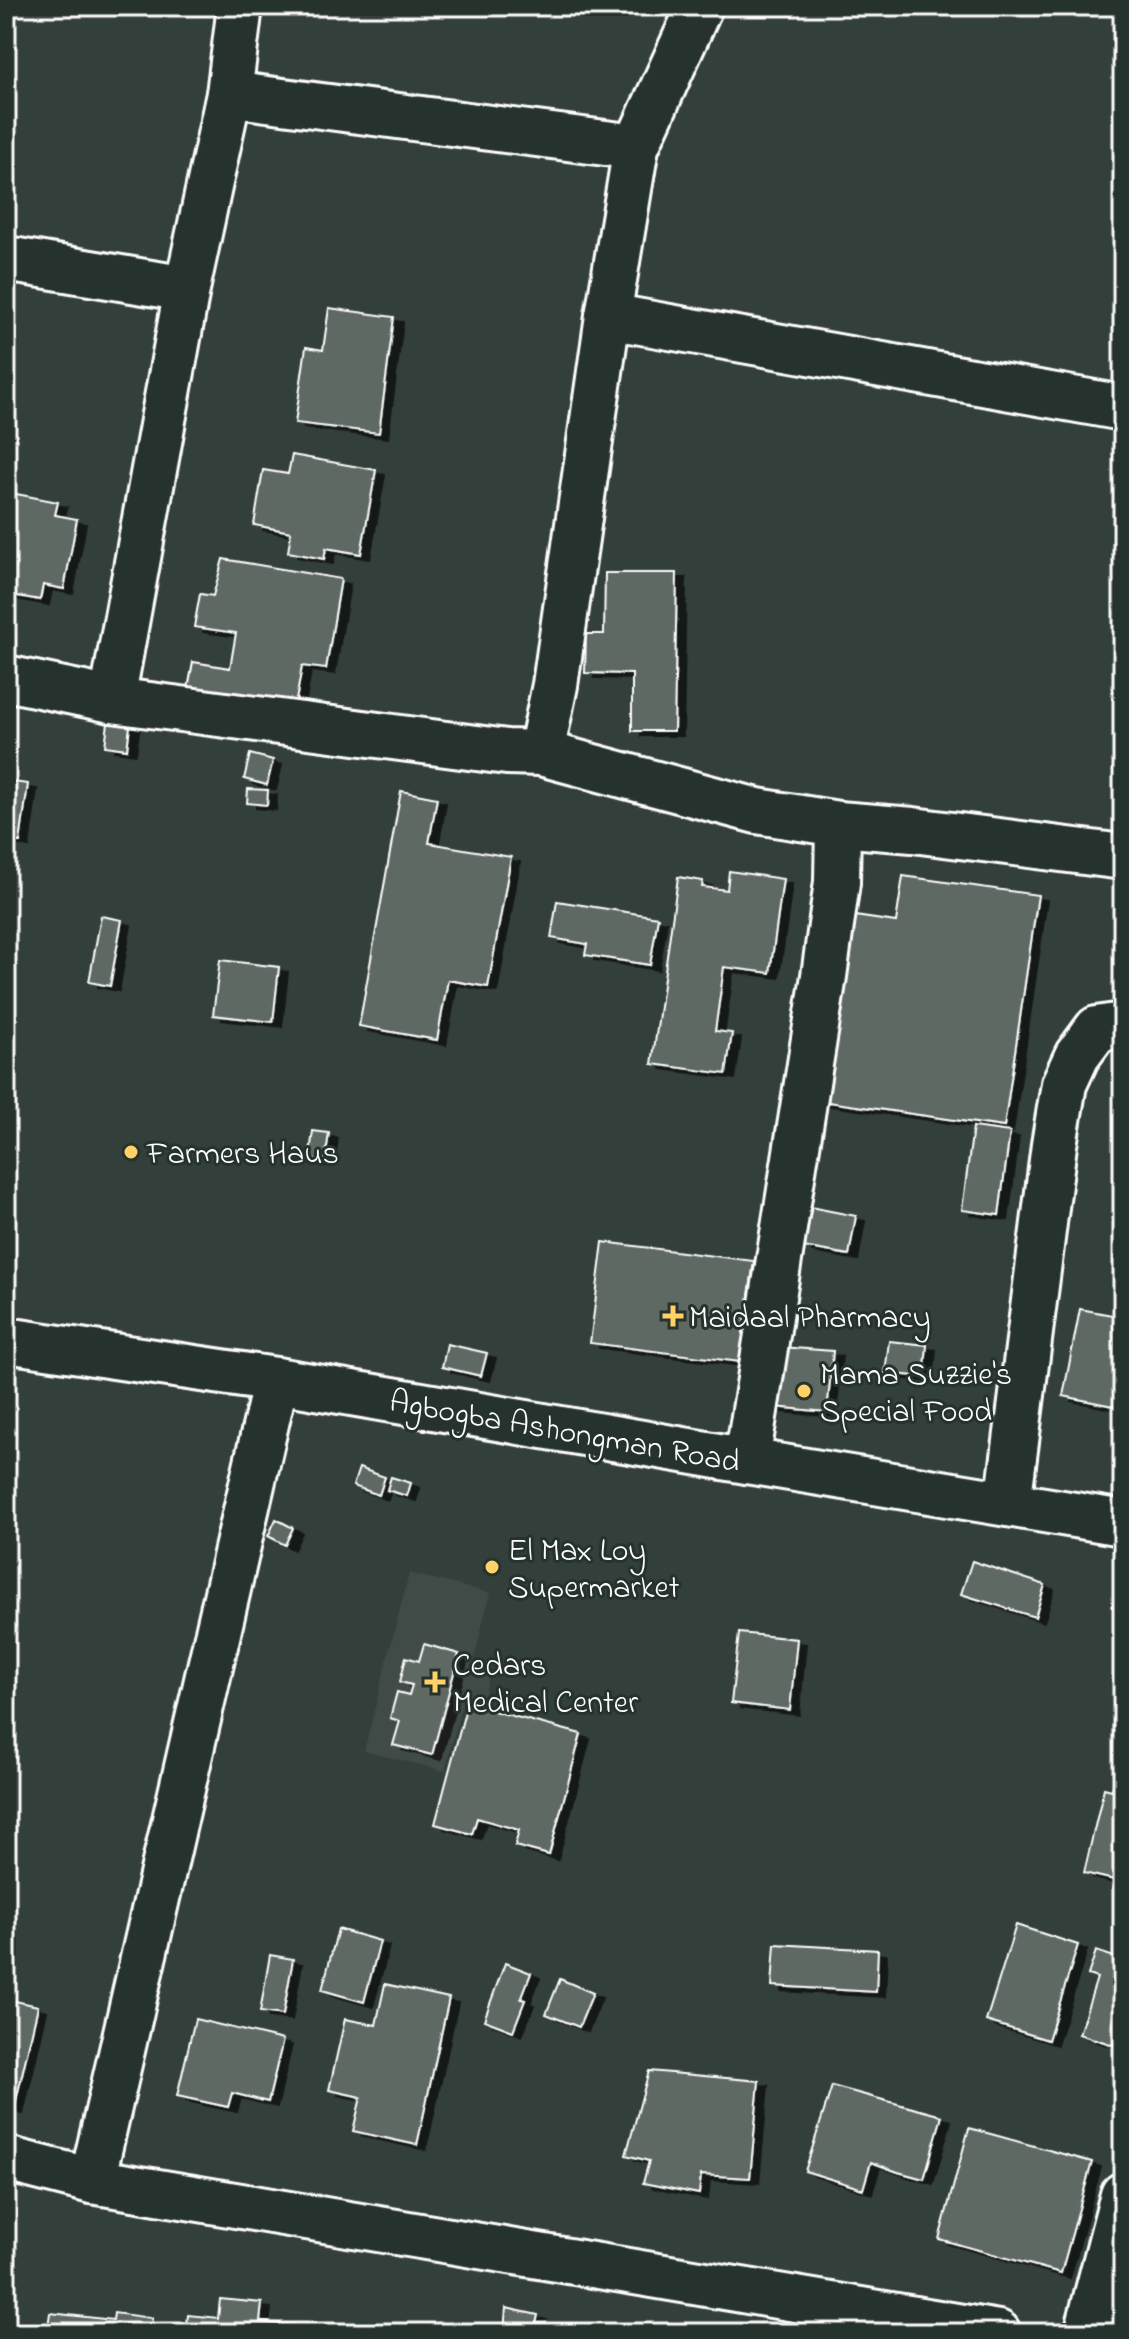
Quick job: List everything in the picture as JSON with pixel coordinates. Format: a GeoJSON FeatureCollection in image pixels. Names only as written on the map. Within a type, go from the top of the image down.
{"type":"FeatureCollection","features":[{"type":"Feature","properties":{"kind":"street"},"geometry":{"type":"LineString","coordinates":[[112,700],[187,289],[229,94],[240,6]]}},
{"type":"Feature","properties":{"kind":"street"},"geometry":{"type":"LineString","coordinates":[[541,753],[555,685],[608,316],[636,147],[700,6]]}},
{"type":"Feature","properties":{"kind":"street"},"geometry":{"type":"LineString","coordinates":[[229,94],[636,147]]}},
{"type":"Feature","properties":{"kind":"street"},"geometry":{"type":"LineString","coordinates":[[6,259],[187,289]]}},
{"type":"Feature","properties":{"kind":"street"},"geometry":{"type":"LineString","coordinates":[[608,316],[1123,408]]}},
{"type":"Feature","properties":{"kind":"street"},"geometry":{"type":"LineString","coordinates":[[6,678],[112,700],[507,752],[541,753],[757,811],[838,824],[913,830],[1123,857]]}},
{"type":"Feature","properties":{"kind":"street"},"geometry":{"type":"LineString","coordinates":[[747,1461],[824,976],[837,882],[838,824]]}},
{"type":"Feature","properties":{"kind":"street"},"geometry":{"type":"LineString","coordinates":[[1008,1504],[1064,1084],[1077,1056],[1097,1029],[1123,1025]]}},
{"type":"Feature","properties":{"kind":"street","name":"Agbogba Ashongman Road"},"geometry":{"type":"LineString","coordinates":[[6,1340],[276,1380],[1123,1523]]}},
{"type":"Feature","properties":{"kind":"street"},"geometry":{"type":"LineString","coordinates":[[92,2181],[276,1380]]}},
{"type":"Feature","properties":{"kind":"street"},"geometry":{"type":"LineString","coordinates":[[6,2159],[92,2181],[998,2333]]}},
{"type":"Feature","properties":{"kind":"street"},"geometry":{"type":"LineString","coordinates":[[1087,2333],[1123,2195]]}},
{"type":"Feature","properties":{"kind":"shaded area","name":"Cedars Medical Center"},"geometry":{"type":"Polygon","coordinates":[[[409,1573],[490,1593],[473,1663],[491,1668],[483,1701],[464,1696],[445,1771],[364,1751],[409,1573]]]}},
{"type":"Feature","properties":{"kind":"building"},"geometry":{"type":"Polygon","coordinates":[[[329,308],[394,317],[379,433],[295,423],[306,347],[323,350],[329,308]]]}},
{"type":"Feature","properties":{"kind":"building"},"geometry":{"type":"Polygon","coordinates":[[[292,455],[376,470],[361,554],[326,548],[324,559],[288,552],[291,532],[254,525],[263,470],[288,474],[292,455]]]}},
{"type":"Feature","properties":{"kind":"building"},"geometry":{"type":"Polygon","coordinates":[[[6,492],[58,502],[55,515],[77,519],[64,589],[43,585],[40,600],[6,594],[6,492]]]}},
{"type":"Feature","properties":{"kind":"building"},"geometry":{"type":"Polygon","coordinates":[[[223,559],[341,579],[326,669],[302,666],[294,712],[187,694],[193,662],[230,668],[236,633],[194,627],[200,594],[213,596],[223,559]]]}},
{"type":"Feature","properties":{"kind":"building"},"geometry":{"type":"Polygon","coordinates":[[[605,573],[677,573],[674,731],[632,731],[632,674],[585,673],[586,634],[604,634],[605,573]]]}},
{"type":"Feature","properties":{"kind":"building"},"geometry":{"type":"Polygon","coordinates":[[[132,711],[127,749],[105,746],[109,715],[132,711]]]}},
{"type":"Feature","properties":{"kind":"building"},"geometry":{"type":"Polygon","coordinates":[[[250,754],[273,760],[267,785],[244,779],[250,754]]]}},
{"type":"Feature","properties":{"kind":"building"},"geometry":{"type":"Polygon","coordinates":[[[6,781],[28,784],[20,842],[6,840],[6,781]]]}},
{"type":"Feature","properties":{"kind":"building"},"geometry":{"type":"Polygon","coordinates":[[[248,789],[268,790],[267,805],[247,803],[248,789]]]}},
{"type":"Feature","properties":{"kind":"building"},"geometry":{"type":"Polygon","coordinates":[[[401,791],[437,798],[429,843],[511,857],[488,987],[448,980],[437,1040],[359,1026],[401,791]]]}},
{"type":"Feature","properties":{"kind":"building"},"geometry":{"type":"Polygon","coordinates":[[[729,871],[783,879],[770,973],[724,967],[715,1031],[732,1033],[726,1074],[652,1064],[678,877],[703,881],[702,887],[727,890],[729,871]]]}},
{"type":"Feature","properties":{"kind":"building"},"geometry":{"type":"Polygon","coordinates":[[[903,876],[1038,895],[1004,1127],[821,1101],[848,915],[896,922],[903,876]]]}},
{"type":"Feature","properties":{"kind":"building"},"geometry":{"type":"Polygon","coordinates":[[[557,901],[658,917],[650,965],[585,955],[587,944],[551,938],[557,901]]]}},
{"type":"Feature","properties":{"kind":"building"},"geometry":{"type":"Polygon","coordinates":[[[101,916],[122,920],[110,986],[89,982],[101,916]]]}},
{"type":"Feature","properties":{"kind":"building"},"geometry":{"type":"Polygon","coordinates":[[[220,960],[279,967],[273,1022],[213,1015],[220,960]]]}},
{"type":"Feature","properties":{"kind":"building"},"geometry":{"type":"Polygon","coordinates":[[[973,1127],[1010,1132],[999,1215],[962,1210],[973,1127]]]}},
{"type":"Feature","properties":{"kind":"building"},"geometry":{"type":"Polygon","coordinates":[[[313,1131],[329,1133],[325,1162],[309,1160],[313,1131]]]}},
{"type":"Feature","properties":{"kind":"building"},"geometry":{"type":"Polygon","coordinates":[[[810,1207],[856,1216],[849,1255],[803,1247],[810,1207]]]}},
{"type":"Feature","properties":{"kind":"building"},"geometry":{"type":"Polygon","coordinates":[[[603,1242],[754,1261],[740,1362],[590,1343],[603,1242]]]}},
{"type":"Feature","properties":{"kind":"building"},"geometry":{"type":"Polygon","coordinates":[[[1080,1309],[1123,1317],[1123,1408],[1063,1396],[1080,1309]]]}},
{"type":"Feature","properties":{"kind":"building"},"geometry":{"type":"Polygon","coordinates":[[[889,1341],[927,1345],[924,1377],[885,1373],[889,1341]]]}},
{"type":"Feature","properties":{"kind":"building"},"geometry":{"type":"Polygon","coordinates":[[[447,1344],[487,1353],[481,1376],[442,1367],[447,1344]]]}},
{"type":"Feature","properties":{"kind":"building"},"geometry":{"type":"Polygon","coordinates":[[[780,1347],[833,1351],[827,1412],[774,1407],[780,1347]]]}},
{"type":"Feature","properties":{"kind":"building"},"geometry":{"type":"Polygon","coordinates":[[[359,1468],[385,1477],[379,1495],[353,1486],[359,1468]]]}},
{"type":"Feature","properties":{"kind":"building"},"geometry":{"type":"Polygon","coordinates":[[[391,1477],[411,1483],[407,1496],[387,1490],[391,1477]]]}},
{"type":"Feature","properties":{"kind":"building"},"geometry":{"type":"Polygon","coordinates":[[[276,1519],[293,1528],[285,1545],[268,1536],[276,1519]]]}},
{"type":"Feature","properties":{"kind":"building"},"geometry":{"type":"Polygon","coordinates":[[[972,1561],[1045,1585],[1035,1617],[961,1594],[972,1561]]]}},
{"type":"Feature","properties":{"kind":"building"},"geometry":{"type":"Polygon","coordinates":[[[739,1633],[797,1639],[790,1710],[731,1703],[739,1633]]]}},
{"type":"Feature","properties":{"kind":"building"},"geometry":{"type":"Polygon","coordinates":[[[424,1644],[459,1654],[432,1755],[393,1745],[400,1721],[390,1718],[397,1692],[409,1695],[412,1685],[400,1682],[406,1657],[419,1661],[424,1644]]]}},
{"type":"Feature","properties":{"kind":"building"},"geometry":{"type":"Polygon","coordinates":[[[467,1704],[581,1734],[549,1855],[515,1846],[519,1830],[477,1818],[472,1834],[435,1824],[467,1704]]]}},
{"type":"Feature","properties":{"kind":"building"},"geometry":{"type":"Polygon","coordinates":[[[1123,1747],[1123,1882],[1084,1873],[1104,1788],[1112,1790],[1123,1747]]]}},
{"type":"Feature","properties":{"kind":"building"},"geometry":{"type":"Polygon","coordinates":[[[1016,1925],[1078,1945],[1048,2040],[986,2021],[1016,1925]]]}},
{"type":"Feature","properties":{"kind":"building"},"geometry":{"type":"Polygon","coordinates":[[[338,1929],[380,1941],[364,2002],[322,1990],[338,1929]]]}},
{"type":"Feature","properties":{"kind":"building"},"geometry":{"type":"Polygon","coordinates":[[[775,1944],[878,1950],[876,1992],[772,1986],[775,1944]]]}},
{"type":"Feature","properties":{"kind":"building"},"geometry":{"type":"Polygon","coordinates":[[[1096,1951],[1123,1960],[1123,2038],[1120,2047],[1079,2034],[1097,1978],[1088,1975],[1096,1951]]]}},
{"type":"Feature","properties":{"kind":"building"},"geometry":{"type":"Polygon","coordinates":[[[270,1955],[293,1959],[283,2015],[260,2012],[270,1955]]]}},
{"type":"Feature","properties":{"kind":"building"},"geometry":{"type":"Polygon","coordinates":[[[505,1963],[531,1973],[513,2031],[484,2020],[505,1963]]]}},
{"type":"Feature","properties":{"kind":"building"},"geometry":{"type":"Polygon","coordinates":[[[560,1979],[593,1993],[579,2027],[546,2014],[560,1979]]]}},
{"type":"Feature","properties":{"kind":"building"},"geometry":{"type":"Polygon","coordinates":[[[385,1984],[449,1998],[417,2145],[353,2131],[361,2097],[329,2090],[345,2019],[376,2025],[385,1984]]]}},
{"type":"Feature","properties":{"kind":"building"},"geometry":{"type":"Polygon","coordinates":[[[6,1999],[38,2006],[14,2109],[6,2107],[6,1999]]]}},
{"type":"Feature","properties":{"kind":"building"},"geometry":{"type":"Polygon","coordinates":[[[195,2019],[283,2040],[268,2102],[232,2093],[228,2107],[177,2096],[195,2019]]]}},
{"type":"Feature","properties":{"kind":"building"},"geometry":{"type":"Polygon","coordinates":[[[649,2071],[759,2081],[750,2178],[701,2175],[699,2194],[643,2183],[649,2161],[626,2155],[649,2071]]]}},
{"type":"Feature","properties":{"kind":"building"},"geometry":{"type":"Polygon","coordinates":[[[832,2086],[942,2116],[924,2179],[871,2162],[863,2189],[805,2171],[832,2086]]]}},
{"type":"Feature","properties":{"kind":"building"},"geometry":{"type":"Polygon","coordinates":[[[969,2128],[1092,2162],[1061,2273],[939,2239],[969,2128]]]}},
{"type":"Feature","properties":{"kind":"building"},"geometry":{"type":"Polygon","coordinates":[[[220,2299],[262,2303],[260,2322],[294,2325],[294,2333],[186,2333],[188,2315],[218,2318],[220,2299]]]}},
{"type":"Feature","properties":{"kind":"building"},"geometry":{"type":"Polygon","coordinates":[[[506,2308],[538,2315],[534,2333],[504,2331],[506,2308]]]}},
{"type":"Feature","properties":{"kind":"building"},"geometry":{"type":"Polygon","coordinates":[[[50,2313],[113,2320],[114,2313],[152,2318],[151,2333],[47,2333],[50,2313]]]}},
{"type":"Feature","properties":{"kind":"place","name":"Farmers Haus"},"geometry":{"type":"Point","coordinates":[131,1152]}},
{"type":"Feature","properties":{"kind":"place","name":"Maidaal Pharmacy"},"geometry":{"type":"Point","coordinates":[673,1316]}},
{"type":"Feature","properties":{"kind":"place","name":"Mama Suzzie's Special Food"},"geometry":{"type":"Point","coordinates":[804,1391]}},
{"type":"Feature","properties":{"kind":"place","name":"El Max Loy Supermarket"},"geometry":{"type":"Point","coordinates":[492,1567]}},
{"type":"Feature","properties":{"kind":"place","name":"Cedars Medical Center"},"geometry":{"type":"Point","coordinates":[435,1682]}}]}
